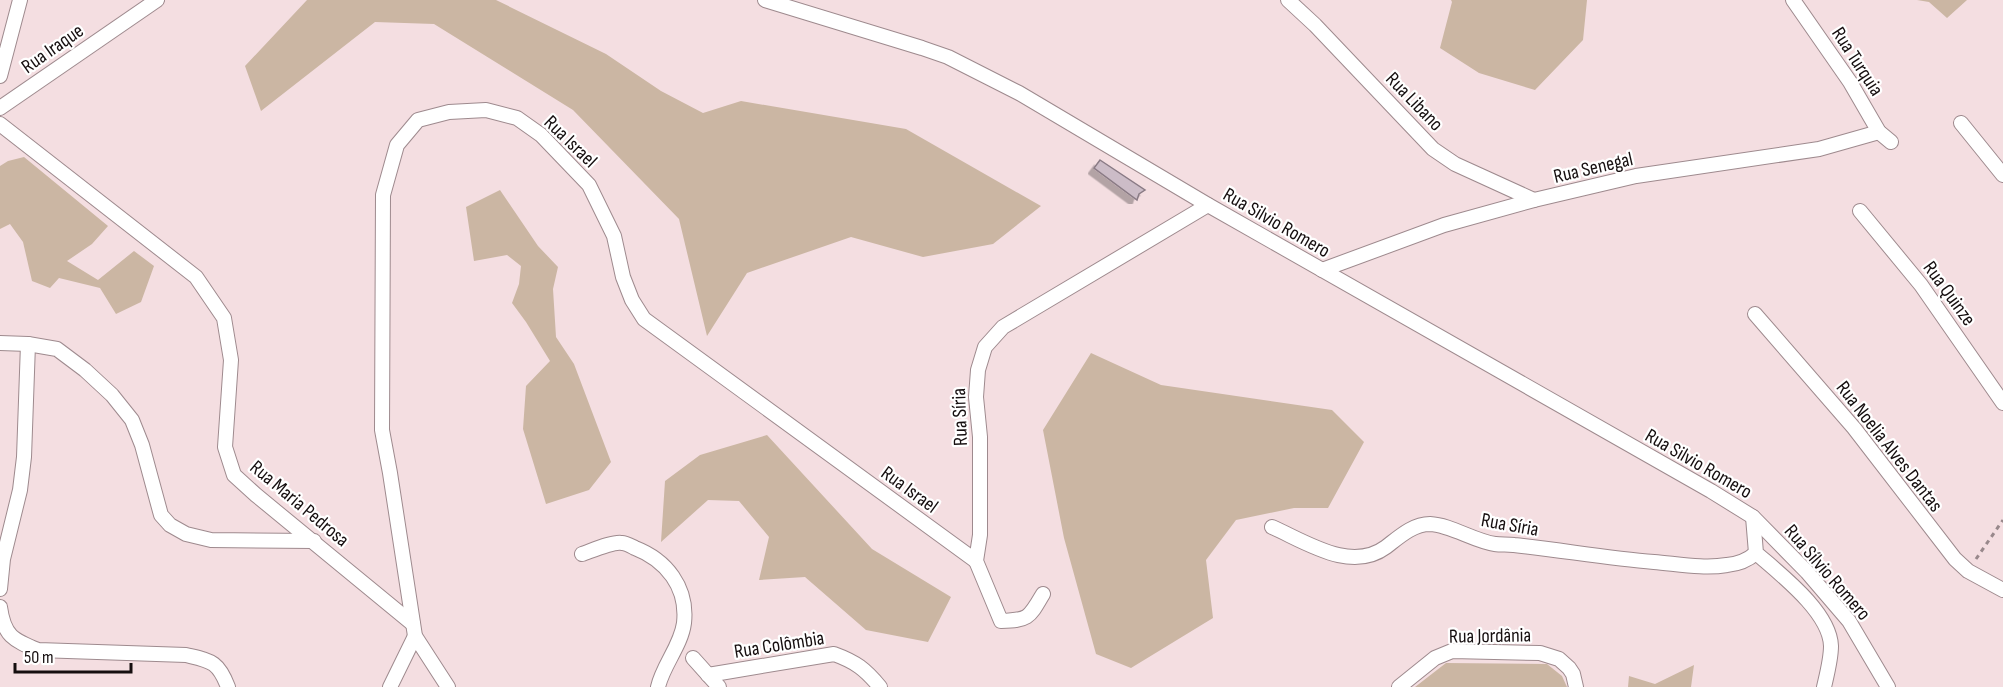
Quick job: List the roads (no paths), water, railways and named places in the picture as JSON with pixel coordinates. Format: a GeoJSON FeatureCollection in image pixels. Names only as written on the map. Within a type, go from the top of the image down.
{"type":"FeatureCollection","features":[{"type":"Feature","properties":{"kind":"street"},"geometry":{"type":"LineString","coordinates":[[0,76],[20,0]]}},
{"type":"Feature","properties":{"kind":"street","name":"Rua Iraque"},"geometry":{"type":"LineString","coordinates":[[0,108],[157,0]]}},
{"type":"Feature","properties":{"kind":"street","name":"Rua Silvio Romero"},"geometry":{"type":"LineString","coordinates":[[765,0],[948,57],[1019,93],[1208,205],[1711,491],[1753,518]]}},
{"type":"Feature","properties":{"kind":"street","name":"Rua Libano"},"geometry":{"type":"LineString","coordinates":[[1288,0],[1433,149],[1455,164],[1534,200]]}},
{"type":"Feature","properties":{"kind":"street","name":"Rua Turquia"},"geometry":{"type":"LineString","coordinates":[[1794,0],[1850,82],[1879,132],[1891,142]]}},
{"type":"Feature","properties":{"kind":"street","name":"Rua Israel"},"geometry":{"type":"LineString","coordinates":[[414,630],[382,430],[383,195],[398,145],[418,120],[449,112],[486,110],[517,118],[541,135],[589,185],[614,236],[618,260],[629,292],[644,318],[976,561]]}},
{"type":"Feature","properties":{"kind":"street"},"geometry":{"type":"LineString","coordinates":[[1961,123],[2003,175]]}},
{"type":"Feature","properties":{"kind":"street","name":"Rua Maria Pedrosa"},"geometry":{"type":"LineString","coordinates":[[0,124],[196,277],[224,318],[231,360],[225,447],[234,475],[314,541],[414,630],[448,687]]}},
{"type":"Feature","properties":{"kind":"street","name":"Rua Senegal"},"geometry":{"type":"LineString","coordinates":[[1322,270],[1444,225],[1534,200],[1635,176],[1819,149],[1879,132]]}},
{"type":"Feature","properties":{"kind":"street","name":"Rua Síria"},"geometry":{"type":"LineString","coordinates":[[976,561],[980,535],[980,437],[976,397],[978,370],[985,347],[1003,327],[1208,205]]}},
{"type":"Feature","properties":{"kind":"street","name":"Rua Quinze"},"geometry":{"type":"LineString","coordinates":[[1860,211],[1921,285],[2003,403]]}},
{"type":"Feature","properties":{"kind":"street","name":"Rua Noelia Alves Dantas"},"geometry":{"type":"LineString","coordinates":[[1755,314],[1854,428],[1955,559],[1968,571],[2003,590]]}},
{"type":"Feature","properties":{"kind":"street"},"geometry":{"type":"LineString","coordinates":[[0,344],[28,344],[57,349],[85,370],[112,395],[132,420],[142,445],[161,515],[170,525],[186,534],[211,540],[314,541]]}},
{"type":"Feature","properties":{"kind":"street"},"geometry":{"type":"LineString","coordinates":[[0,589],[3,559],[20,490],[24,457],[28,344]]}},
{"type":"Feature","properties":{"kind":"street"},"geometry":{"type":"LineString","coordinates":[[1753,518],[1756,553],[1786,579],[1827,628],[1831,645],[1829,669],[1824,687]]}},
{"type":"Feature","properties":{"kind":"street","name":"Rua Sílvio Romero"},"geometry":{"type":"LineString","coordinates":[[1753,518],[1808,572],[1849,621],[1888,687]]}},
{"type":"Feature","properties":{"kind":"street","name":"Rua Síria"},"geometry":{"type":"LineString","coordinates":[[1272,528],[1350,558],[1362,558],[1374,554],[1408,531],[1430,524],[1495,544],[1607,558],[1697,566],[1726,566],[1750,558],[1756,553]]}},
{"type":"Feature","properties":{"kind":"street"},"geometry":{"type":"LineString","coordinates":[[582,554],[620,542],[656,559],[672,573],[681,592],[684,623],[681,637],[658,686]]}},
{"type":"Feature","properties":{"kind":"street"},"geometry":{"type":"LineString","coordinates":[[976,561],[1001,621],[1023,620],[1032,612],[1044,594]]}},
{"type":"Feature","properties":{"kind":"street"},"geometry":{"type":"LineString","coordinates":[[0,607],[2,624],[16,641],[38,650],[186,656],[209,661],[222,671],[228,687]]}},
{"type":"Feature","properties":{"kind":"street"},"geometry":{"type":"LineString","coordinates":[[390,687],[414,630]]}},
{"type":"Feature","properties":{"kind":"street","name":"Rua Jordânia"},"geometry":{"type":"LineString","coordinates":[[1399,687],[1435,657],[1452,651],[1476,651],[1540,653],[1559,659],[1574,674],[1576,687]]}},
{"type":"Feature","properties":{"kind":"street","name":"Rua Colômbia"},"geometry":{"type":"LineString","coordinates":[[708,675],[834,654],[866,670],[880,687]]}},
{"type":"Feature","properties":{"kind":"street"},"geometry":{"type":"LineString","coordinates":[[693,658],[719,687]]}}]}
